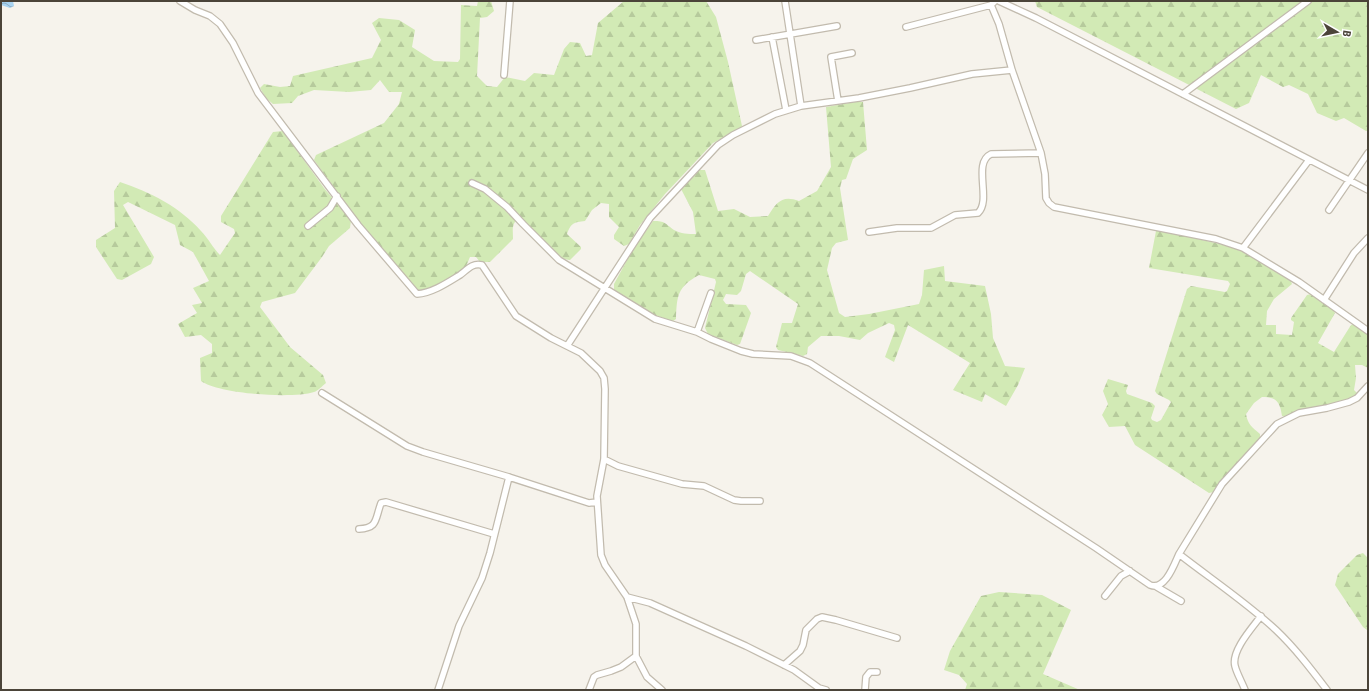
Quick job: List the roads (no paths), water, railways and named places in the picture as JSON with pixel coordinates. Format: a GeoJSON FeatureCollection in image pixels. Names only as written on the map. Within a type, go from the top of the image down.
{"type":"FeatureCollection","features":[{"type":"Feature","properties":{"kind":"street"},"geometry":{"type":"LineString","coordinates":[[180,1],[195,10],[210,16],[220,24],[233,43],[258,93],[358,225],[417,294],[439,287],[460,275],[473,265],[482,265],[516,316],[551,338],[581,353],[596,366],[604,378],[605,389],[604,459],[597,502],[601,555],[605,565],[627,597],[636,624],[636,656],[647,677],[662,690]]}},
{"type":"Feature","properties":{"kind":"street"},"geometry":{"type":"LineString","coordinates":[[504,75],[510,1]]}},
{"type":"Feature","properties":{"kind":"street"},"geometry":{"type":"LineString","coordinates":[[784,1],[800,106]]}},
{"type":"Feature","properties":{"kind":"street"},"geometry":{"type":"LineString","coordinates":[[999,1],[1036,18],[1368,190]]}},
{"type":"Feature","properties":{"kind":"street"},"geometry":{"type":"LineString","coordinates":[[1183,94],[1308,1]]}},
{"type":"Feature","properties":{"kind":"street"},"geometry":{"type":"LineString","coordinates":[[906,27],[993,3],[1012,70],[1041,153],[1045,174],[1046,198],[1054,207],[1216,239],[1243,248],[1299,282],[1368,331]]}},
{"type":"Feature","properties":{"kind":"street"},"geometry":{"type":"LineString","coordinates":[[756,40],[837,26]]}},
{"type":"Feature","properties":{"kind":"street"},"geometry":{"type":"LineString","coordinates":[[772,37],[786,110]]}},
{"type":"Feature","properties":{"kind":"street"},"geometry":{"type":"LineString","coordinates":[[838,101],[831,57],[852,53]]}},
{"type":"Feature","properties":{"kind":"street"},"geometry":{"type":"LineString","coordinates":[[567,346],[650,218],[718,145],[733,135],[755,123],[786,110],[800,106],[838,101],[910,88],[972,74],[1012,70]]}},
{"type":"Feature","properties":{"kind":"street"},"geometry":{"type":"LineString","coordinates":[[869,232],[897,228],[931,228],[956,215],[978,213],[981,211],[983,205],[983,166],[988,155],[1041,153]]}},
{"type":"Feature","properties":{"kind":"street"},"geometry":{"type":"LineString","coordinates":[[1329,210],[1368,153]]}},
{"type":"Feature","properties":{"kind":"street"},"geometry":{"type":"LineString","coordinates":[[1243,248],[1309,160]]}},
{"type":"Feature","properties":{"kind":"street"},"geometry":{"type":"LineString","coordinates":[[472,183],[484,189],[507,207],[522,224],[560,260],[655,319],[697,332],[741,351],[753,354],[791,356],[810,363],[1034,507],[1150,585],[1157,587],[1182,601]]}},
{"type":"Feature","properties":{"kind":"street"},"geometry":{"type":"LineString","coordinates":[[308,226],[330,208],[337,196]]}},
{"type":"Feature","properties":{"kind":"street"},"geometry":{"type":"LineString","coordinates":[[1324,300],[1354,254],[1368,238]]}},
{"type":"Feature","properties":{"kind":"street"},"geometry":{"type":"LineString","coordinates":[[697,332],[711,293]]}},
{"type":"Feature","properties":{"kind":"street"},"geometry":{"type":"LineString","coordinates":[[1157,587],[1164,582],[1179,554],[1222,484],[1276,424],[1299,413],[1349,402],[1357,398],[1368,386]]}},
{"type":"Feature","properties":{"kind":"street"},"geometry":{"type":"LineString","coordinates":[[322,393],[407,446],[589,503],[597,502]]}},
{"type":"Feature","properties":{"kind":"street"},"geometry":{"type":"LineString","coordinates":[[604,459],[618,466],[682,484],[704,486],[734,500],[760,501]]}},
{"type":"Feature","properties":{"kind":"street"},"geometry":{"type":"LineString","coordinates":[[438,690],[459,626],[482,578],[490,553],[509,477]]}},
{"type":"Feature","properties":{"kind":"street"},"geometry":{"type":"LineString","coordinates":[[359,530],[369,528],[374,523],[381,503],[386,502],[494,534]]}},
{"type":"Feature","properties":{"kind":"street"},"geometry":{"type":"LineString","coordinates":[[1179,554],[1261,616],[1293,648],[1328,690]]}},
{"type":"Feature","properties":{"kind":"street"},"geometry":{"type":"LineString","coordinates":[[1105,596],[1121,576],[1130,571]]}},
{"type":"Feature","properties":{"kind":"street"},"geometry":{"type":"LineString","coordinates":[[627,597],[650,603],[746,646],[784,665],[803,676],[819,688],[826,690]]}},
{"type":"Feature","properties":{"kind":"street"},"geometry":{"type":"LineString","coordinates":[[1245,690],[1235,665],[1235,658],[1237,651],[1261,616]]}},
{"type":"Feature","properties":{"kind":"street"},"geometry":{"type":"LineString","coordinates":[[784,665],[802,648],[808,628],[816,619],[822,617],[897,638]]}},
{"type":"Feature","properties":{"kind":"street"},"geometry":{"type":"LineString","coordinates":[[589,690],[594,677],[621,667],[636,656]]}},
{"type":"Feature","properties":{"kind":"street"},"geometry":{"type":"LineString","coordinates":[[865,690],[867,675],[870,672],[877,672]]}},
{"type":"Feature","properties":{"kind":"water"},"geometry":{"type":"Polygon","coordinates":[[[1,1],[13,1],[14,6],[10,8],[1,5],[1,1]]]}}]}
